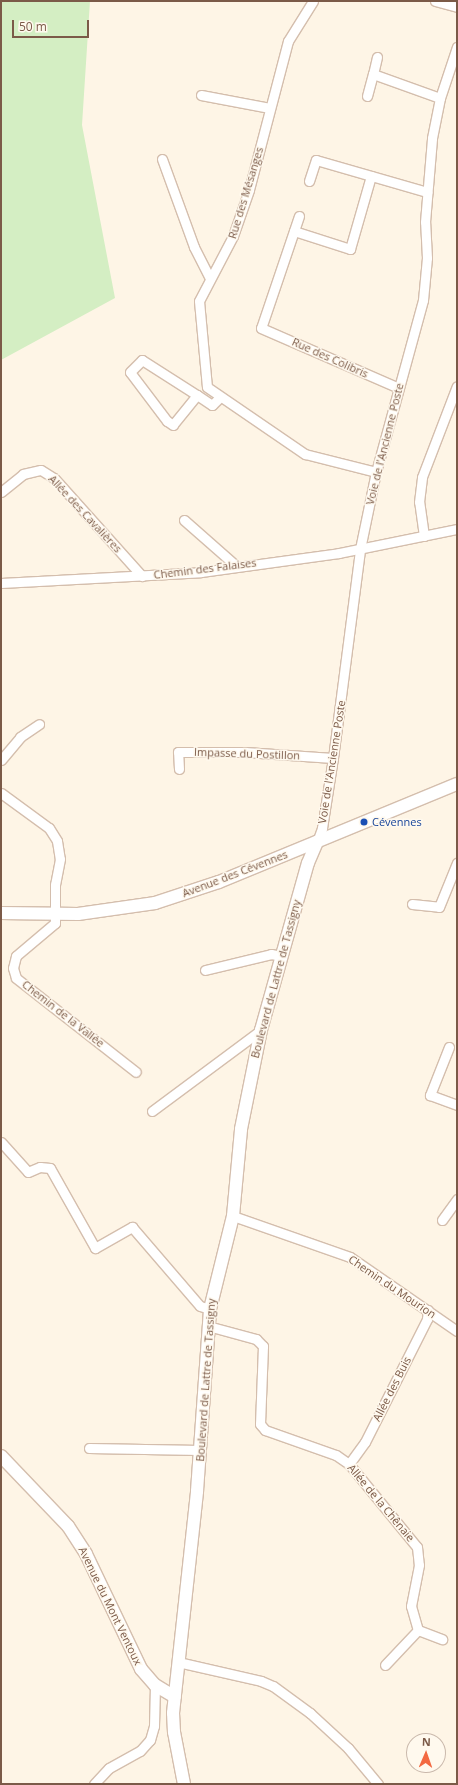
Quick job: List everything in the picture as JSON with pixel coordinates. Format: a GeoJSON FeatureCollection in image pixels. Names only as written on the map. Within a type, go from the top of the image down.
{"type":"FeatureCollection","features":[{"type":"Feature","properties":{"kind":"street","name":"Rue des Mésanges"},"geometry":{"type":"LineString","coordinates":[[313,1],[288,40],[249,190],[234,236],[202,294],[198,310],[207,387],[305,454],[376,472]]}},
{"type":"Feature","properties":{"kind":"street"},"geometry":{"type":"LineString","coordinates":[[435,1],[457,7]]}},
{"type":"Feature","properties":{"kind":"street","name":"Voie de l'Ancienne Poste"},"geometry":{"type":"LineString","coordinates":[[317,842],[322,828],[333,758],[360,549],[376,472],[423,300],[427,258],[425,222],[432,138],[440,98],[457,47]]}},
{"type":"Feature","properties":{"kind":"street"},"geometry":{"type":"LineString","coordinates":[[367,96],[378,57]]}},
{"type":"Feature","properties":{"kind":"street"},"geometry":{"type":"LineString","coordinates":[[373,74],[440,98]]}},
{"type":"Feature","properties":{"kind":"street"},"geometry":{"type":"LineString","coordinates":[[201,95],[270,108]]}},
{"type":"Feature","properties":{"kind":"street"},"geometry":{"type":"LineString","coordinates":[[162,159],[194,248],[210,278]]}},
{"type":"Feature","properties":{"kind":"street"},"geometry":{"type":"LineString","coordinates":[[309,181],[316,160],[427,192]]}},
{"type":"Feature","properties":{"kind":"street"},"geometry":{"type":"LineString","coordinates":[[299,216],[294,231],[350,249],[371,176]]}},
{"type":"Feature","properties":{"kind":"street","name":"Rue des Colibris"},"geometry":{"type":"LineString","coordinates":[[294,231],[261,328],[399,388]]}},
{"type":"Feature","properties":{"kind":"street"},"geometry":{"type":"LineString","coordinates":[[197,395],[173,425],[166,421],[130,372],[142,360],[197,395],[212,405],[220,397]]}},
{"type":"Feature","properties":{"kind":"street"},"geometry":{"type":"LineString","coordinates":[[424,536],[419,502],[422,477],[457,386]]}},
{"type":"Feature","properties":{"kind":"street","name":"Allée des Cavalières"},"geometry":{"type":"LineString","coordinates":[[1,492],[23,474],[40,470],[54,478],[142,576]]}},
{"type":"Feature","properties":{"kind":"street"},"geometry":{"type":"LineString","coordinates":[[184,520],[235,565]]}},
{"type":"Feature","properties":{"kind":"street","name":"Chemin des Falaises"},"geometry":{"type":"LineString","coordinates":[[1,583],[200,572],[235,565],[360,549],[457,529]]}},
{"type":"Feature","properties":{"kind":"street"},"geometry":{"type":"LineString","coordinates":[[1,760],[20,737],[39,724]]}},
{"type":"Feature","properties":{"kind":"street","name":"Impasse du Postillon"},"geometry":{"type":"LineString","coordinates":[[179,769],[178,752],[245,752],[333,758]]}},
{"type":"Feature","properties":{"kind":"street","name":"Avenue des Cévennes"},"geometry":{"type":"LineString","coordinates":[[1,913],[55,915],[97,912],[155,903],[219,882],[457,784]]}},
{"type":"Feature","properties":{"kind":"street"},"geometry":{"type":"LineString","coordinates":[[1,793],[45,824],[57,841],[60,859],[55,885],[55,915]]}},
{"type":"Feature","properties":{"kind":"street","name":"Boulevard de Lattre de Tassigny"},"geometry":{"type":"LineString","coordinates":[[184,1784],[174,1732],[175,1697],[200,1450],[210,1309],[234,1216],[241,1129],[260,1030],[281,956],[317,842]]}},
{"type":"Feature","properties":{"kind":"street"},"geometry":{"type":"LineString","coordinates":[[412,904],[439,907],[457,863]]}},
{"type":"Feature","properties":{"kind":"street","name":"Chemin de la Vallée"},"geometry":{"type":"LineString","coordinates":[[55,915],[53,927],[16,956],[13,968],[16,978],[136,1072]]}},
{"type":"Feature","properties":{"kind":"street"},"geometry":{"type":"LineString","coordinates":[[205,970],[271,954],[281,956]]}},
{"type":"Feature","properties":{"kind":"street"},"geometry":{"type":"LineString","coordinates":[[152,1112],[260,1030]]}},
{"type":"Feature","properties":{"kind":"street"},"geometry":{"type":"LineString","coordinates":[[449,1047],[430,1095],[457,1105]]}},
{"type":"Feature","properties":{"kind":"street"},"geometry":{"type":"LineString","coordinates":[[1,1142],[28,1172],[40,1166],[50,1168],[95,1248],[132,1227],[200,1306],[210,1309]]}},
{"type":"Feature","properties":{"kind":"street"},"geometry":{"type":"LineString","coordinates":[[442,1220],[457,1199]]}},
{"type":"Feature","properties":{"kind":"street","name":"Chemin du Mourion"},"geometry":{"type":"LineString","coordinates":[[234,1216],[350,1257],[457,1331]]}},
{"type":"Feature","properties":{"kind":"street","name":"Allée des Buis"},"geometry":{"type":"LineString","coordinates":[[349,1464],[365,1442],[427,1319],[428,1310]]}},
{"type":"Feature","properties":{"kind":"street","name":"Allée de la Chênaie"},"geometry":{"type":"LineString","coordinates":[[208,1326],[256,1339],[263,1346],[260,1424],[266,1430],[336,1455],[349,1464],[417,1548],[419,1565],[410,1606],[418,1630]]}},
{"type":"Feature","properties":{"kind":"street"},"geometry":{"type":"LineString","coordinates":[[89,1448],[200,1450]]}},
{"type":"Feature","properties":{"kind":"street","name":"Avenue du Mont Ventoux"},"geometry":{"type":"LineString","coordinates":[[1,1456],[68,1526],[86,1554],[135,1658],[155,1685],[175,1697]]}},
{"type":"Feature","properties":{"kind":"street"},"geometry":{"type":"LineString","coordinates":[[384,1665],[418,1630],[442,1639]]}},
{"type":"Feature","properties":{"kind":"street"},"geometry":{"type":"LineString","coordinates":[[178,1662],[261,1681],[273,1686],[315,1718],[348,1748],[378,1784]]}},
{"type":"Feature","properties":{"kind":"street"},"geometry":{"type":"LineString","coordinates":[[94,1784],[109,1768],[140,1751],[150,1740],[154,1726],[155,1685]]}},
{"type":"Feature","properties":{"kind":"green space"},"geometry":{"type":"Polygon","coordinates":[[[1,1],[90,1],[82,125],[115,298],[1,360],[1,1]]]}},
{"type":"Feature","properties":{"kind":"place","name":"Cévennes"},"geometry":{"type":"Point","coordinates":[364,822]}}]}
